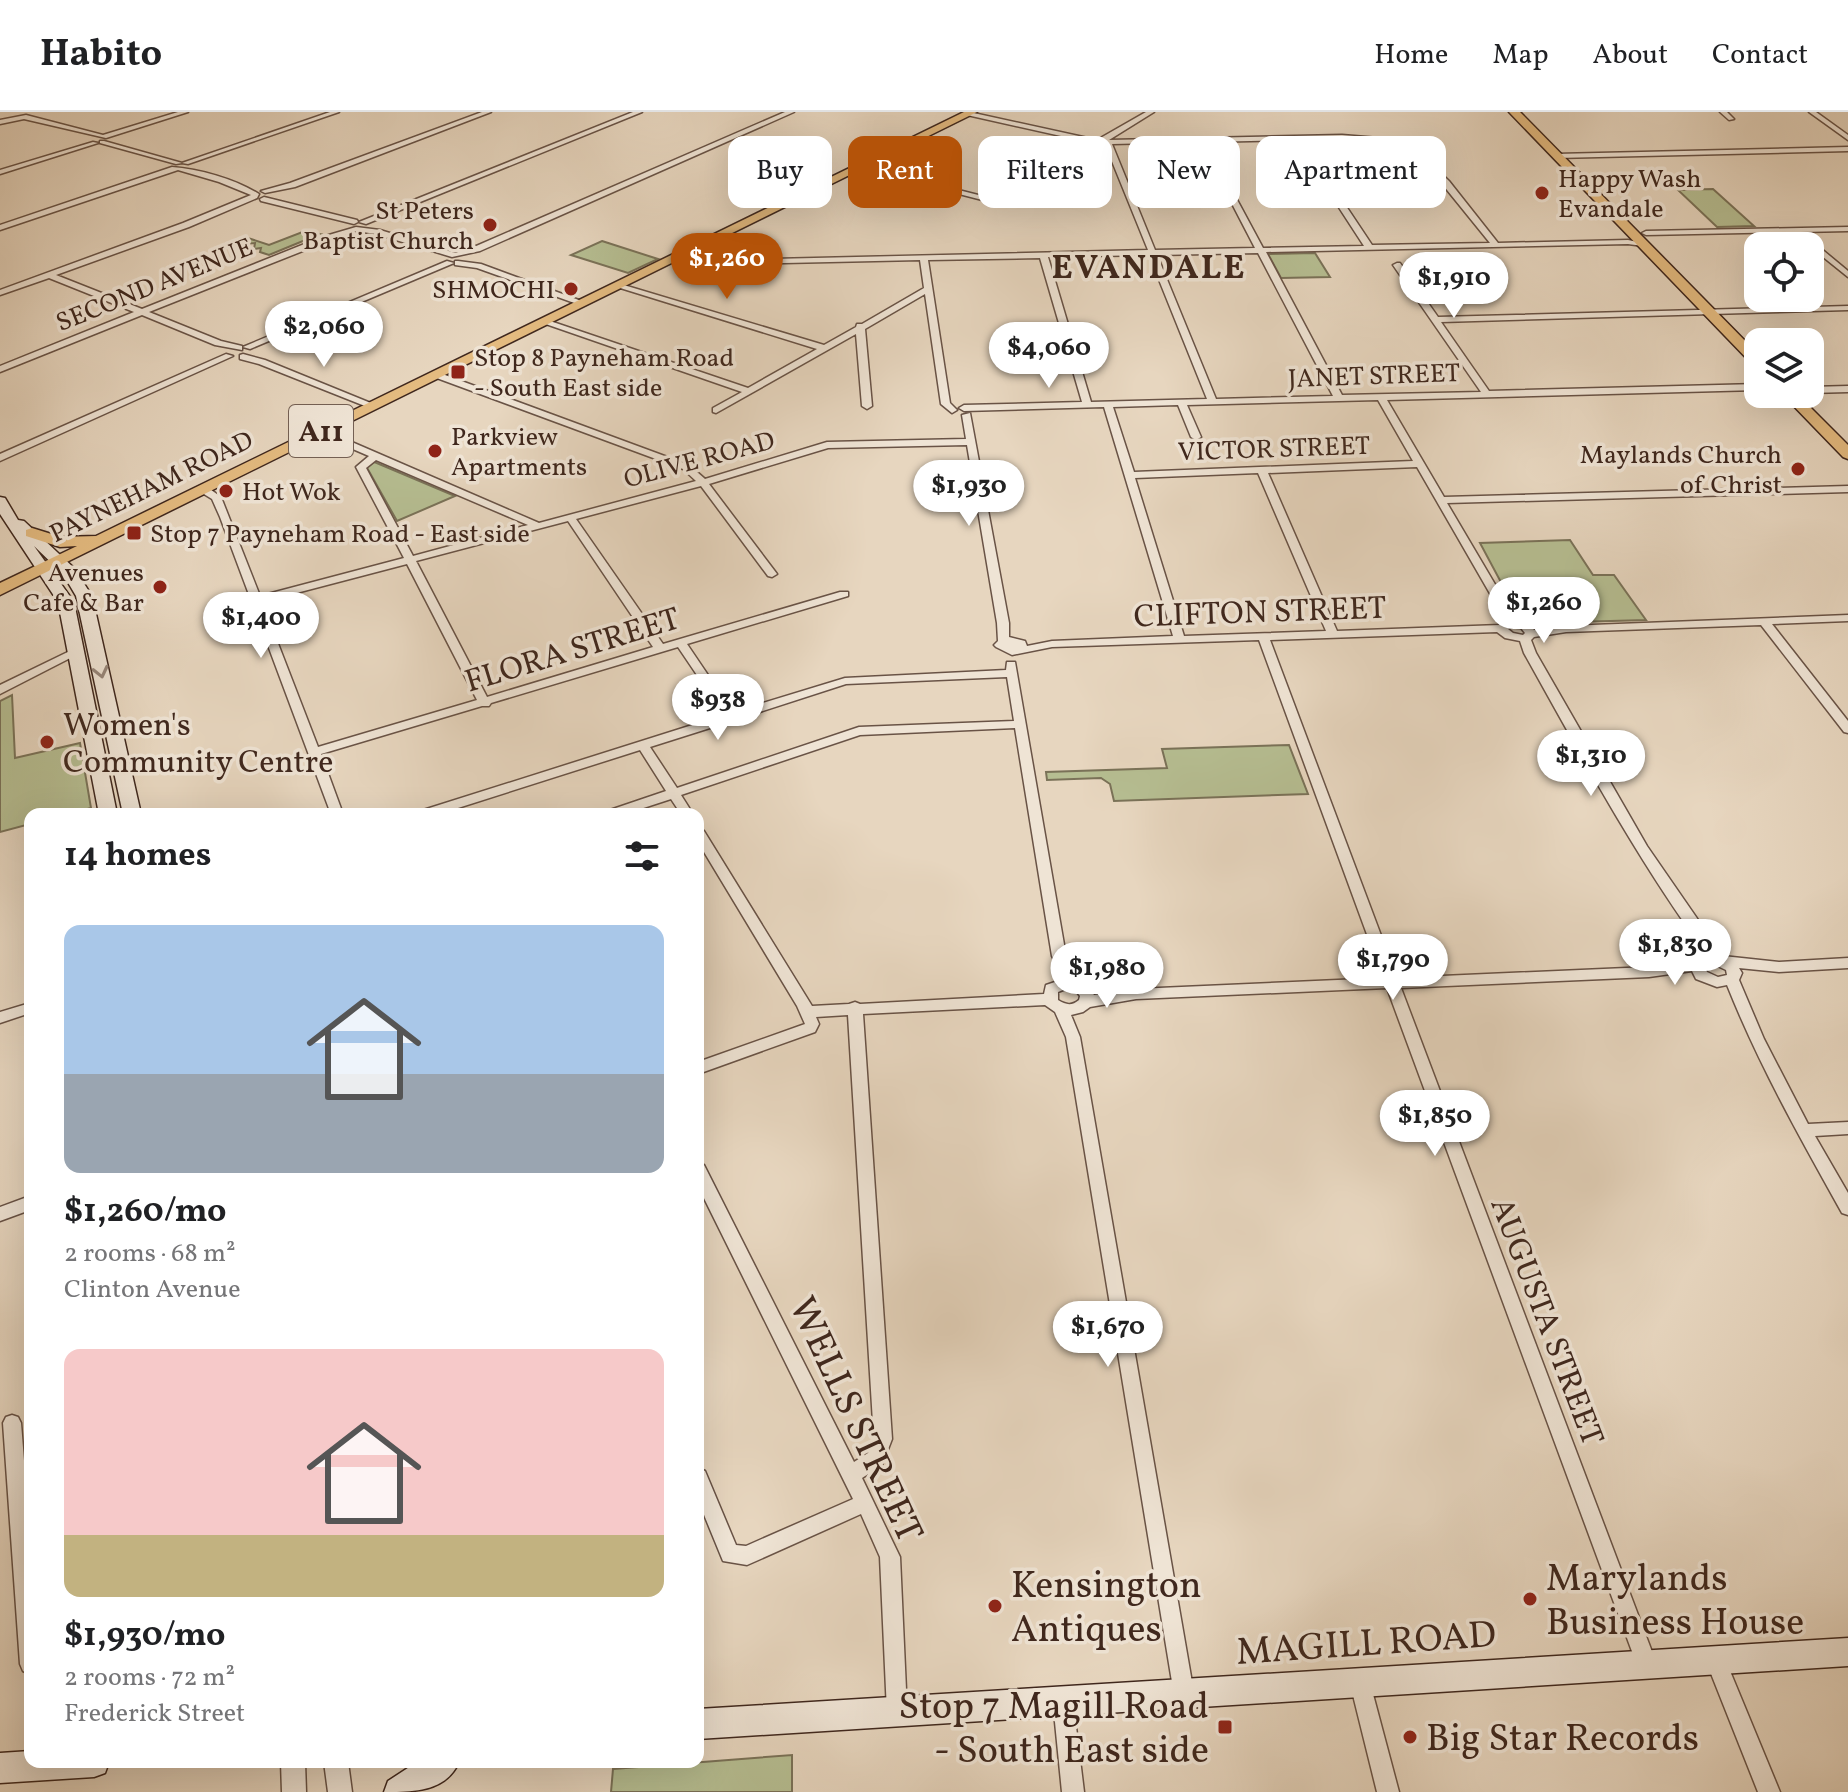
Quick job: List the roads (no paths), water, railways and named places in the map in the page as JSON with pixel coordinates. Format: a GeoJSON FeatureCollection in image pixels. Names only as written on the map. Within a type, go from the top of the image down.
{"type":"FeatureCollection","features":[{"type":"Feature","properties":{"kind":"main road"},"geometry":{"type":"LineString","coordinates":[[1514,112],[1561,156],[1639,240]]}},
{"type":"Feature","properties":{"kind":"main road"},"geometry":{"type":"LineString","coordinates":[[1525,112],[1623,224],[1744,336]]}},
{"type":"Feature","properties":{"kind":"main road","name":"PAYNEHAM ROAD"},"geometry":{"type":"LineString","coordinates":[[923,136],[970,113]]}},
{"type":"Feature","properties":{"kind":"main road","name":"PAYNEHAM ROAD"},"geometry":{"type":"LineString","coordinates":[[0,590],[848,173]]}},
{"type":"Feature","properties":{"kind":"main road"},"geometry":{"type":"LineString","coordinates":[[1716,312],[1744,345]]}},
{"type":"Feature","properties":{"kind":"main road"},"geometry":{"type":"LineString","coordinates":[[1803,408],[1848,454]]}},
{"type":"Feature","properties":{"kind":"main road"},"geometry":{"type":"LineString","coordinates":[[1817,408],[1848,439]]}},
{"type":"Feature","properties":{"kind":"main road"},"geometry":{"type":"LineString","coordinates":[[0,501],[22,540],[66,602],[107,808]]}},
{"type":"Feature","properties":{"kind":"main road"},"geometry":{"type":"LineString","coordinates":[[12,519],[32,533],[59,561],[84,596],[131,808]]}},
{"type":"Feature","properties":{"kind":"main road","name":"A11"},"geometry":{"type":"LineString","coordinates":[[32,533],[65,542],[111,535]]}},
{"type":"Feature","properties":{"kind":"main road"},"geometry":{"type":"LineString","coordinates":[[76,651],[94,644]]}},
{"type":"Feature","properties":{"kind":"main road","name":"MAGILL ROAD"},"geometry":{"type":"LineString","coordinates":[[704,1724],[1848,1652]]}},
{"type":"Feature","properties":{"kind":"main road"},"geometry":{"type":"LineString","coordinates":[[0,1768],[24,1765]]}},
{"type":"Feature","properties":{"kind":"main road"},"geometry":{"type":"LineString","coordinates":[[399,1792],[435,1768]]}},
{"type":"Feature","properties":{"kind":"street"},"geometry":{"type":"LineString","coordinates":[[0,172],[185,112]]}},
{"type":"Feature","properties":{"kind":"street"},"geometry":{"type":"LineString","coordinates":[[0,228],[336,112]]}},
{"type":"Feature","properties":{"kind":"street"},"geometry":{"type":"LineString","coordinates":[[0,293],[488,112]]}},
{"type":"Feature","properties":{"kind":"street","name":"SECOND AVENUE"},"geometry":{"type":"LineString","coordinates":[[0,369],[639,112]]}},
{"type":"Feature","properties":{"kind":"street"},"geometry":{"type":"LineString","coordinates":[[0,458],[791,112]]}},
{"type":"Feature","properties":{"kind":"street"},"geometry":{"type":"LineString","coordinates":[[1112,137],[1151,112]]}},
{"type":"Feature","properties":{"kind":"street"},"geometry":{"type":"LineString","coordinates":[[1723,112],[1731,119]]}},
{"type":"Feature","properties":{"kind":"street"},"geometry":{"type":"LineString","coordinates":[[1812,112],[1847,137]]}},
{"type":"Feature","properties":{"kind":"street"},"geometry":{"type":"LineString","coordinates":[[970,113],[1076,136]]}},
{"type":"Feature","properties":{"kind":"street"},"geometry":{"type":"LineString","coordinates":[[3,121],[21,114],[37,114],[99,139],[583,303]]}},
{"type":"Feature","properties":{"kind":"street"},"geometry":{"type":"LineString","coordinates":[[1561,156],[1848,149]]}},
{"type":"Feature","properties":{"kind":"street"},"geometry":{"type":"LineString","coordinates":[[1112,160],[1154,252],[1212,401]]}},
{"type":"Feature","properties":{"kind":"street"},"geometry":{"type":"LineString","coordinates":[[1446,183],[1496,245]]}},
{"type":"Feature","properties":{"kind":"street"},"geometry":{"type":"LineString","coordinates":[[261,195],[275,195],[292,185]]}},
{"type":"Feature","properties":{"kind":"street"},"geometry":{"type":"LineString","coordinates":[[275,195],[288,203]]}},
{"type":"Feature","properties":{"kind":"street"},"geometry":{"type":"LineString","coordinates":[[1238,208],[1339,398]]}},
{"type":"Feature","properties":{"kind":"street"},"geometry":{"type":"LineString","coordinates":[[1343,208],[1369,247]]}},
{"type":"Feature","properties":{"kind":"street"},"geometry":{"type":"LineString","coordinates":[[673,259],[693,263],[1496,245],[1848,229]]}},
{"type":"Feature","properties":{"kind":"street"},"geometry":{"type":"LineString","coordinates":[[1794,230],[1848,275]]}},
{"type":"Feature","properties":{"kind":"street"},"geometry":{"type":"LineString","coordinates":[[1043,255],[1087,405]]}},
{"type":"Feature","properties":{"kind":"street"},"geometry":{"type":"LineString","coordinates":[[924,258],[947,400],[961,412],[969,427],[1003,623],[1014,645],[1012,669],[1059,956],[1055,998],[1073,1037],[1184,1694]]}},
{"type":"Feature","properties":{"kind":"street"},"geometry":{"type":"LineString","coordinates":[[1397,265],[1486,393]]}},
{"type":"Feature","properties":{"kind":"street"},"geometry":{"type":"LineString","coordinates":[[49,275],[373,406]]}},
{"type":"Feature","properties":{"kind":"street"},"geometry":{"type":"LineString","coordinates":[[620,285],[824,348]]}},
{"type":"Feature","properties":{"kind":"street"},"geometry":{"type":"LineString","coordinates":[[716,410],[929,289]]}},
{"type":"Feature","properties":{"kind":"street"},"geometry":{"type":"LineString","coordinates":[[1434,320],[1848,308]]}},
{"type":"Feature","properties":{"kind":"street"},"geometry":{"type":"LineString","coordinates":[[544,322],[749,391]]}},
{"type":"Feature","properties":{"kind":"street"},"geometry":{"type":"LineString","coordinates":[[860,326],[867,406]]}},
{"type":"Feature","properties":{"kind":"street"},"geometry":{"type":"LineString","coordinates":[[437,375],[686,467],[703,482],[772,574]]}},
{"type":"Feature","properties":{"kind":"street","name":"JANET STREET"},"geometry":{"type":"LineString","coordinates":[[961,412],[1108,404],[1744,387]]}},
{"type":"Feature","properties":{"kind":"street"},"geometry":{"type":"LineString","coordinates":[[1824,390],[1848,389]]}},
{"type":"Feature","properties":{"kind":"street"},"geometry":{"type":"LineString","coordinates":[[1381,397],[1600,778],[1745,1017],[1803,1130],[1848,1208]]}},
{"type":"Feature","properties":{"kind":"street"},"geometry":{"type":"LineString","coordinates":[[1181,402],[1196,437]]}},
{"type":"Feature","properties":{"kind":"street"},"geometry":{"type":"LineString","coordinates":[[1108,404],[1180,640]]}},
{"type":"Feature","properties":{"kind":"street"},"geometry":{"type":"LineString","coordinates":[[321,432],[538,526]]}},
{"type":"Feature","properties":{"kind":"street","name":"OLIVE ROAD"},"geometry":{"type":"LineString","coordinates":[[257,600],[703,482],[827,445],[972,442]]}},
{"type":"Feature","properties":{"kind":"street"},"geometry":{"type":"LineString","coordinates":[[375,456],[361,467],[485,703]]}},
{"type":"Feature","properties":{"kind":"street","name":"VICTOR STREET"},"geometry":{"type":"LineString","coordinates":[[1130,475],[1420,464]]}},
{"type":"Feature","properties":{"kind":"street"},"geometry":{"type":"LineString","coordinates":[[1262,471],[1333,635]]}},
{"type":"Feature","properties":{"kind":"street"},"geometry":{"type":"LineString","coordinates":[[203,489],[216,497],[335,808]]}},
{"type":"Feature","properties":{"kind":"street"},"geometry":{"type":"LineString","coordinates":[[1441,500],[1848,489]]}},
{"type":"Feature","properties":{"kind":"street"},"geometry":{"type":"LineString","coordinates":[[570,517],[661,650]]}},
{"type":"Feature","properties":{"kind":"street","name":"FLORA STREET"},"geometry":{"type":"LineString","coordinates":[[314,752],[844,594]]}},
{"type":"Feature","properties":{"kind":"street","name":"CLIFTON STREET"},"geometry":{"type":"LineString","coordinates":[[1014,645],[1848,618]]}},
{"type":"Feature","properties":{"kind":"street"},"geometry":{"type":"LineString","coordinates":[[1764,621],[1848,729]]}},
{"type":"Feature","properties":{"kind":"street","name":"AUGUSTA STREET"},"geometry":{"type":"LineString","coordinates":[[1263,637],[1647,1665]]}},
{"type":"Feature","properties":{"kind":"street"},"geometry":{"type":"LineString","coordinates":[[681,644],[732,719]]}},
{"type":"Feature","properties":{"kind":"street"},"geometry":{"type":"LineString","coordinates":[[0,690],[76,651]]}},
{"type":"Feature","properties":{"kind":"street"},"geometry":{"type":"LineString","coordinates":[[444,808],[845,681],[1012,669]]}},
{"type":"Feature","properties":{"kind":"street"},"geometry":{"type":"LineString","coordinates":[[630,808],[859,731],[1021,724]]}},
{"type":"Feature","properties":{"kind":"street"},"geometry":{"type":"LineString","coordinates":[[644,746],[683,808]]}},
{"type":"Feature","properties":{"kind":"street"},"geometry":{"type":"LineString","coordinates":[[704,841],[808,1020]]}},
{"type":"Feature","properties":{"kind":"street"},"geometry":{"type":"LineString","coordinates":[[1059,956],[1080,996],[1073,1037]]}},
{"type":"Feature","properties":{"kind":"street"},"geometry":{"type":"LineString","coordinates":[[704,1065],[808,1020],[855,1007],[1848,963]]}},
{"type":"Feature","properties":{"kind":"street"},"geometry":{"type":"LineString","coordinates":[[1055,998],[1080,996]]}},
{"type":"Feature","properties":{"kind":"street"},"geometry":{"type":"LineString","coordinates":[[850,1475],[875,1459],[883,1439],[855,1007]]}},
{"type":"Feature","properties":{"kind":"street"},"geometry":{"type":"LineString","coordinates":[[0,1018],[24,1010]]}},
{"type":"Feature","properties":{"kind":"street"},"geometry":{"type":"LineString","coordinates":[[1803,1130],[1848,1128]]}},
{"type":"Feature","properties":{"kind":"street","name":"WELLS STREET"},"geometry":{"type":"LineString","coordinates":[[704,1182],[890,1557],[897,1712]]}},
{"type":"Feature","properties":{"kind":"street"},"geometry":{"type":"LineString","coordinates":[[0,1214],[24,1205]]}},
{"type":"Feature","properties":{"kind":"street"},"geometry":{"type":"LineString","coordinates":[[12,1423],[24,1584]]}},
{"type":"Feature","properties":{"kind":"street"},"geometry":{"type":"LineString","coordinates":[[704,1491],[730,1554],[739,1557],[864,1503]]}},
{"type":"Feature","properties":{"kind":"street"},"geometry":{"type":"LineString","coordinates":[[1716,1661],[1769,1792]]}},
{"type":"Feature","properties":{"kind":"street"},"geometry":{"type":"LineString","coordinates":[[1360,1683],[1388,1792]]}},
{"type":"Feature","properties":{"kind":"street"},"geometry":{"type":"LineString","coordinates":[[1063,1702],[1073,1792]]}},
{"type":"Feature","properties":{"kind":"street"},"geometry":{"type":"LineString","coordinates":[[293,1768],[294,1792]]}},
{"type":"Feature","properties":{"kind":"street"},"geometry":{"type":"LineString","coordinates":[[337,1768],[340,1792]]}},
{"type":"Feature","properties":{"kind":"place","name":"Happy Wash Evandale"},"geometry":{"type":"Point","coordinates":[1542,193]}},
{"type":"Feature","properties":{"kind":"place","name":"St Peters Baptist Church"},"geometry":{"type":"Point","coordinates":[490,225]}},
{"type":"Feature","properties":{"kind":"place","name":"SHMOCHI"},"geometry":{"type":"Point","coordinates":[571,289]}},
{"type":"Feature","properties":{"kind":"place","name":"Stop 8 Payneham Road - South East side"},"geometry":{"type":"Point","coordinates":[458,372]}},
{"type":"Feature","properties":{"kind":"place","name":"Parkview Apartments"},"geometry":{"type":"Point","coordinates":[435,451]}},
{"type":"Feature","properties":{"kind":"place","name":"Maylands Church of Christ"},"geometry":{"type":"Point","coordinates":[1798,469]}},
{"type":"Feature","properties":{"kind":"place","name":"Hot Wok"},"geometry":{"type":"Point","coordinates":[226,491]}},
{"type":"Feature","properties":{"kind":"place","name":"Stop 7 Payneham Road - East side"},"geometry":{"type":"Point","coordinates":[134,533]}},
{"type":"Feature","properties":{"kind":"place","name":"Avenues Cafe & Bar"},"geometry":{"type":"Point","coordinates":[160,587]}},
{"type":"Feature","properties":{"kind":"place","name":"Women's Community Centre"},"geometry":{"type":"Point","coordinates":[47,742]}},
{"type":"Feature","properties":{"kind":"place","name":"Marylands Business House"},"geometry":{"type":"Point","coordinates":[1530,1599]}},
{"type":"Feature","properties":{"kind":"place","name":"Kensington Antiques"},"geometry":{"type":"Point","coordinates":[995,1606]}},
{"type":"Feature","properties":{"kind":"place","name":"Stop 7 Magill Road - South East side"},"geometry":{"type":"Point","coordinates":[1225,1727]}},
{"type":"Feature","properties":{"kind":"place","name":"Big Star Records"},"geometry":{"type":"Point","coordinates":[1410,1737]}},
{"type":"Feature","properties":{"kind":"district","name":"EVANDALE"},"geometry":{"type":"Point","coordinates":[1149,266]}}]}
